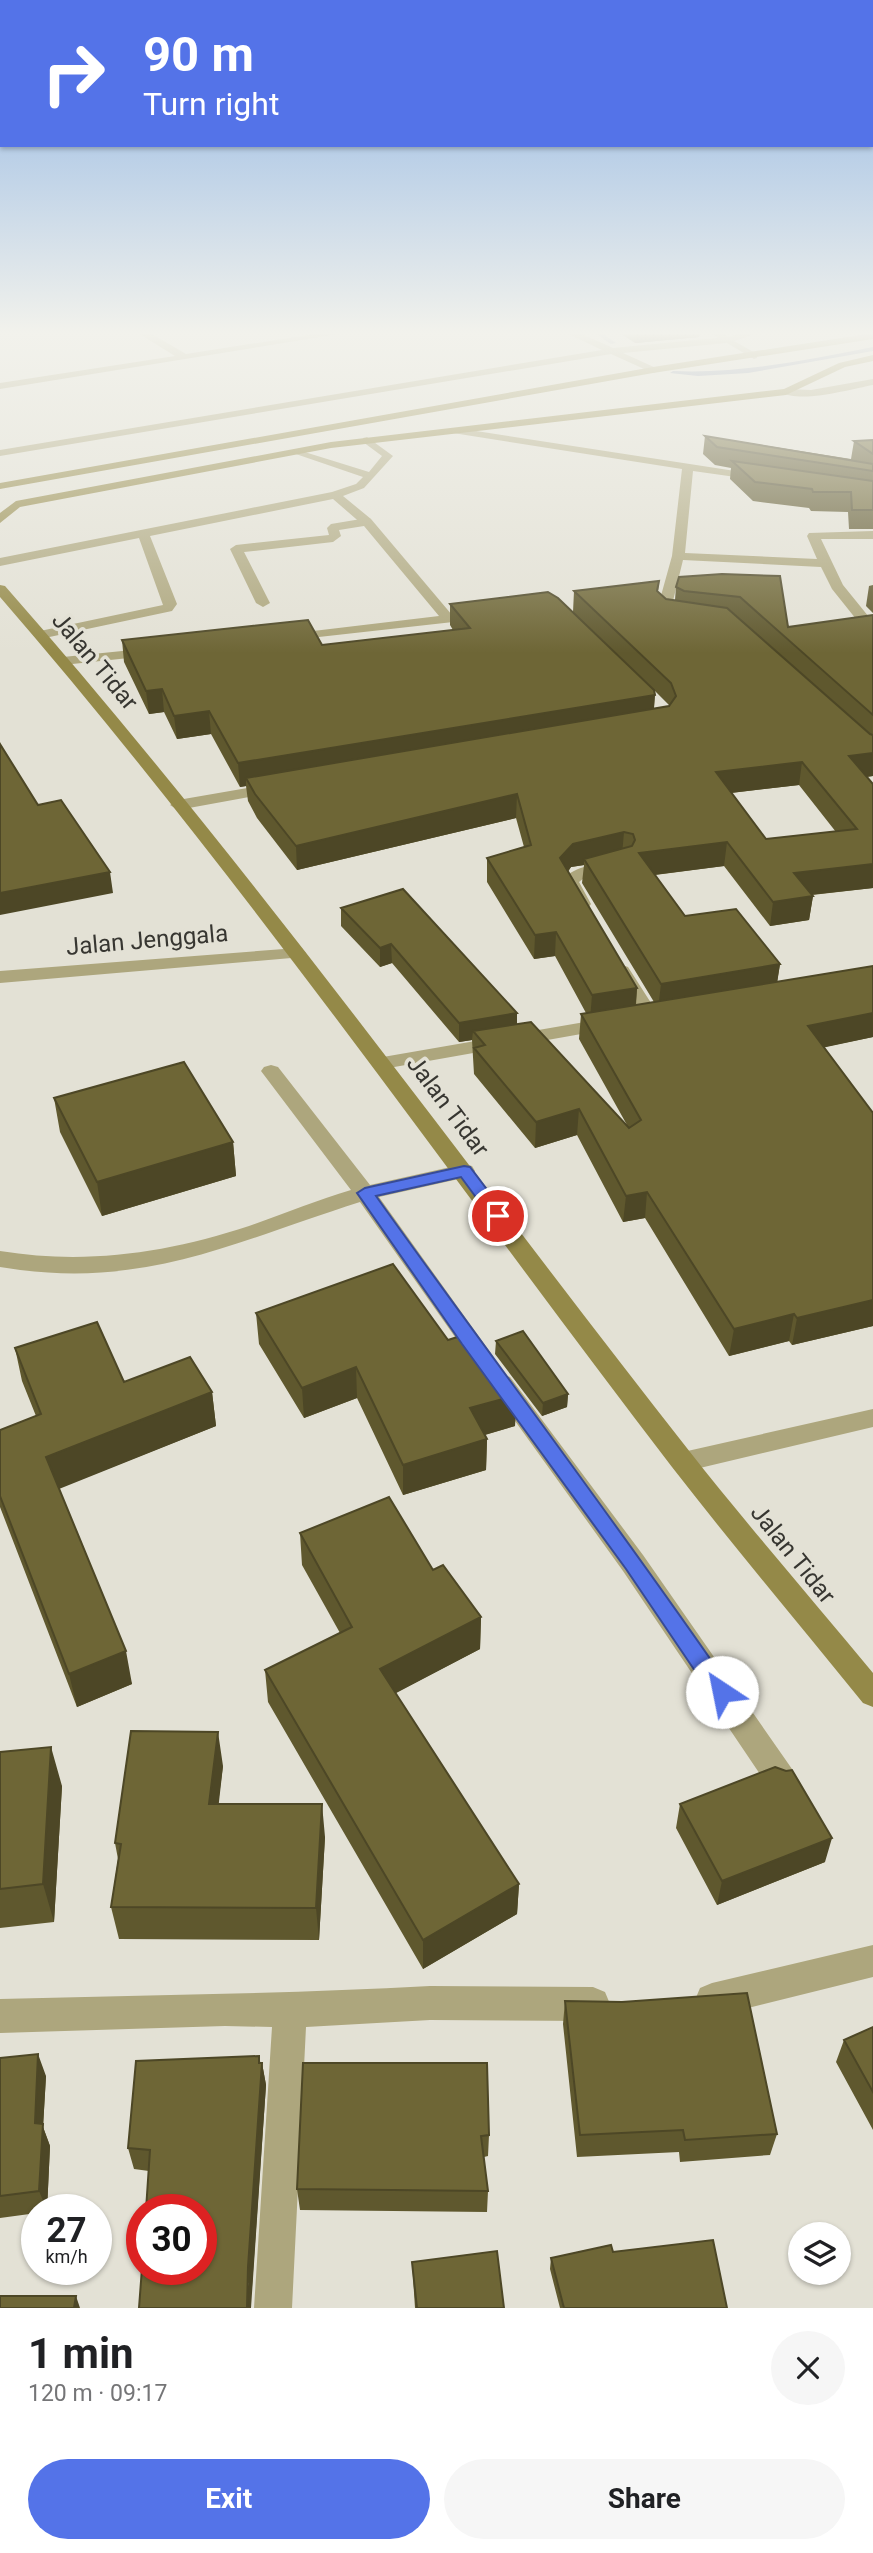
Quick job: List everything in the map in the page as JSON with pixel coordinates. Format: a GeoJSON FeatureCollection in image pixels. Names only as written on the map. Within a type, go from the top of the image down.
{"type":"FeatureCollection","features":[{"type":"Feature","properties":{"kind":"main road"},"geometry":{"type":"LineString","coordinates":[[0,486],[272,438]]}},
{"type":"Feature","properties":{"kind":"main road"},"geometry":{"type":"LineString","coordinates":[[3,516],[16,504],[295,452],[391,438]]}},
{"type":"Feature","properties":{"kind":"main road","name":"Jalan Tidar"},"geometry":{"type":"LineString","coordinates":[[0,589],[63,661],[297,953],[683,1462],[873,1693]]}},
{"type":"Feature","properties":{"kind":"street"},"geometry":{"type":"LineString","coordinates":[[0,453],[92,438]]}},
{"type":"Feature","properties":{"kind":"street"},"geometry":{"type":"LineString","coordinates":[[500,438],[765,478]]}},
{"type":"Feature","properties":{"kind":"street"},"geometry":{"type":"LineString","coordinates":[[0,562],[335,495],[360,486],[388,456],[368,440]]}},
{"type":"Feature","properties":{"kind":"street"},"geometry":{"type":"LineString","coordinates":[[295,452],[371,476]]}},
{"type":"Feature","properties":{"kind":"street"},"geometry":{"type":"LineString","coordinates":[[688,467],[678,556],[662,594],[664,610],[667,613],[678,618],[690,618]]}},
{"type":"Feature","properties":{"kind":"street"},"geometry":{"type":"LineString","coordinates":[[335,495],[367,522],[449,620]]}},
{"type":"Feature","properties":{"kind":"street"},"geometry":{"type":"LineString","coordinates":[[263,603],[236,549],[333,538],[335,527],[367,522]]}},
{"type":"Feature","properties":{"kind":"street"},"geometry":{"type":"LineString","coordinates":[[40,635],[167,608],[170,604],[143,533]]}},
{"type":"Feature","properties":{"kind":"street"},"geometry":{"type":"LineString","coordinates":[[873,535],[813,536],[837,586],[873,631]]}},
{"type":"Feature","properties":{"kind":"street"},"geometry":{"type":"LineString","coordinates":[[678,556],[825,563]]}},
{"type":"Feature","properties":{"kind":"street"},"geometry":{"type":"LineString","coordinates":[[278,639],[490,615]]}},
{"type":"Feature","properties":{"kind":"street"},"geometry":{"type":"LineString","coordinates":[[63,661],[171,650]]}},
{"type":"Feature","properties":{"kind":"street"},"geometry":{"type":"LineString","coordinates":[[178,804],[298,784]]}},
{"type":"Feature","properties":{"kind":"street"},"geometry":{"type":"LineString","coordinates":[[588,914],[570,881],[578,874],[623,863]]}},
{"type":"Feature","properties":{"kind":"street","name":"Jalan Jenggala"},"geometry":{"type":"LineString","coordinates":[[0,977],[297,953]]}},
{"type":"Feature","properties":{"kind":"street"},"geometry":{"type":"LineString","coordinates":[[383,1063],[643,1018],[615,960]]}},
{"type":"Feature","properties":{"kind":"street"},"geometry":{"type":"LineString","coordinates":[[271,1071],[365,1193],[468,1339],[633,1563],[781,1779]]}},
{"type":"Feature","properties":{"kind":"street"},"geometry":{"type":"LineString","coordinates":[[0,1259],[29,1265],[99,1268],[169,1257],[245,1235],[365,1193],[464,1171]]}},
{"type":"Feature","properties":{"kind":"street"},"geometry":{"type":"LineString","coordinates":[[683,1462],[873,1418]]}},
{"type":"Feature","properties":{"kind":"street"},"geometry":{"type":"LineString","coordinates":[[684,2001],[710,2000],[873,1961]]}},
{"type":"Feature","properties":{"kind":"street"},"geometry":{"type":"LineString","coordinates":[[0,2016],[225,2009],[290,2011],[430,2003],[618,2005]]}},
{"type":"Feature","properties":{"kind":"street"},"geometry":{"type":"LineString","coordinates":[[274,2308],[290,2011]]}},
{"type":"Feature","properties":{"kind":"building"},"geometry":{"type":"Polygon","coordinates":[[[707,438],[873,464],[873,471],[717,447],[707,438]]]}},
{"type":"Feature","properties":{"kind":"building"},"geometry":{"type":"Polygon","coordinates":[[[873,440],[873,454],[854,441],[873,440]]]}},
{"type":"Feature","properties":{"kind":"building"},"geometry":{"type":"Polygon","coordinates":[[[732,461],[873,481],[873,510],[852,510],[851,492],[813,492],[812,489],[755,482],[732,461]]]}},
{"type":"Feature","properties":{"kind":"building"},"geometry":{"type":"Polygon","coordinates":[[[722,574],[780,576],[788,627],[873,615],[873,715],[740,597],[684,591],[676,587],[679,577],[722,574]]]}},
{"type":"Feature","properties":{"kind":"building"},"geometry":{"type":"Polygon","coordinates":[[[659,581],[657,591],[666,599],[727,608],[873,735],[873,753],[849,756],[873,784],[873,864],[794,873],[813,896],[773,902],[727,842],[639,853],[685,916],[736,909],[780,964],[661,984],[584,859],[632,846],[635,840],[633,834],[624,832],[573,844],[560,858],[637,988],[592,995],[556,932],[535,935],[487,858],[531,845],[517,794],[296,846],[255,794],[246,778],[669,706],[676,696],[671,683],[574,591],[659,581]],[[802,762],[716,772],[766,839],[857,829],[802,762]]]}},
{"type":"Feature","properties":{"kind":"building"},"geometry":{"type":"Polygon","coordinates":[[[548,592],[558,598],[654,690],[655,695],[238,763],[209,711],[174,716],[162,689],[146,691],[122,640],[308,620],[322,645],[470,628],[450,604],[548,592]]]}},
{"type":"Feature","properties":{"kind":"building"},"geometry":{"type":"Polygon","coordinates":[[[0,744],[38,805],[61,800],[110,872],[0,893],[0,744]]]}},
{"type":"Feature","properties":{"kind":"building"},"geometry":{"type":"Polygon","coordinates":[[[403,889],[517,1013],[459,1023],[391,944],[380,948],[341,908],[403,889]]]}},
{"type":"Feature","properties":{"kind":"building"},"geometry":{"type":"Polygon","coordinates":[[[873,966],[873,1013],[808,1026],[873,1113],[873,1300],[797,1318],[794,1314],[734,1329],[647,1192],[626,1196],[579,1109],[536,1122],[474,1048],[485,1045],[473,1031],[531,1022],[629,1128],[641,1120],[581,1014],[873,966]]]}},
{"type":"Feature","properties":{"kind":"building"},"geometry":{"type":"Polygon","coordinates":[[[184,1062],[233,1142],[97,1182],[54,1098],[184,1062]]]}},
{"type":"Feature","properties":{"kind":"building"},"geometry":{"type":"Polygon","coordinates":[[[393,1264],[448,1340],[470,1333],[517,1395],[470,1408],[487,1439],[403,1465],[356,1367],[302,1388],[256,1313],[393,1264]]]}},
{"type":"Feature","properties":{"kind":"building"},"geometry":{"type":"Polygon","coordinates":[[[97,1322],[124,1382],[190,1357],[212,1392],[46,1457],[126,1651],[69,1674],[0,1496],[0,1430],[41,1414],[15,1348],[97,1322]]]}},
{"type":"Feature","properties":{"kind":"building"},"geometry":{"type":"Polygon","coordinates":[[[523,1331],[568,1394],[543,1403],[496,1341],[523,1331]]]}},
{"type":"Feature","properties":{"kind":"building"},"geometry":{"type":"Polygon","coordinates":[[[389,1497],[433,1570],[443,1565],[481,1617],[380,1669],[519,1884],[423,1940],[265,1670],[352,1627],[300,1533],[389,1497]]]}},
{"type":"Feature","properties":{"kind":"building"},"geometry":{"type":"Polygon","coordinates":[[[131,1731],[218,1732],[209,1804],[322,1804],[316,1908],[111,1907],[121,1844],[115,1843],[131,1731]]]}},
{"type":"Feature","properties":{"kind":"building"},"geometry":{"type":"Polygon","coordinates":[[[51,1747],[43,1884],[0,1889],[0,1752],[51,1747]]]}},
{"type":"Feature","properties":{"kind":"building"},"geometry":{"type":"Polygon","coordinates":[[[775,1767],[792,1770],[832,1838],[722,1881],[680,1804],[775,1767]]]}},
{"type":"Feature","properties":{"kind":"building"},"geometry":{"type":"Polygon","coordinates":[[[747,1993],[777,2134],[685,2140],[683,2130],[580,2135],[565,2001],[622,2002],[747,1993]]]}},
{"type":"Feature","properties":{"kind":"building"},"geometry":{"type":"Polygon","coordinates":[[[873,2027],[873,2092],[844,2040],[873,2027]]]}},
{"type":"Feature","properties":{"kind":"building"},"geometry":{"type":"Polygon","coordinates":[[[38,2054],[35,2123],[43,2124],[39,2191],[0,2196],[0,2058],[38,2054]]]}},
{"type":"Feature","properties":{"kind":"building"},"geometry":{"type":"Polygon","coordinates":[[[259,2056],[259,2063],[262,2063],[247,2308],[139,2308],[141,2285],[217,2285],[217,2194],[147,2194],[150,2150],[128,2148],[136,2061],[259,2056]]]}},
{"type":"Feature","properties":{"kind":"building"},"geometry":{"type":"Polygon","coordinates":[[[303,2063],[487,2063],[489,2135],[481,2136],[488,2191],[297,2189],[303,2063]]]}},
{"type":"Feature","properties":{"kind":"building"},"geometry":{"type":"Polygon","coordinates":[[[713,2240],[727,2308],[564,2308],[551,2258],[611,2245],[613,2252],[713,2240]]]}},
{"type":"Feature","properties":{"kind":"building"},"geometry":{"type":"Polygon","coordinates":[[[497,2251],[504,2308],[417,2308],[412,2262],[497,2251]]]}},
{"type":"Feature","properties":{"kind":"building"},"geometry":{"type":"Polygon","coordinates":[[[0,2296],[76,2296],[74,2308],[0,2308],[0,2296]]]}},
{"type":"Feature","properties":{"kind":"route"},"geometry":{"type":"LineString","coordinates":[[498,1216],[464,1171],[365,1193],[468,1339],[633,1563],[722,1692]]}}]}
